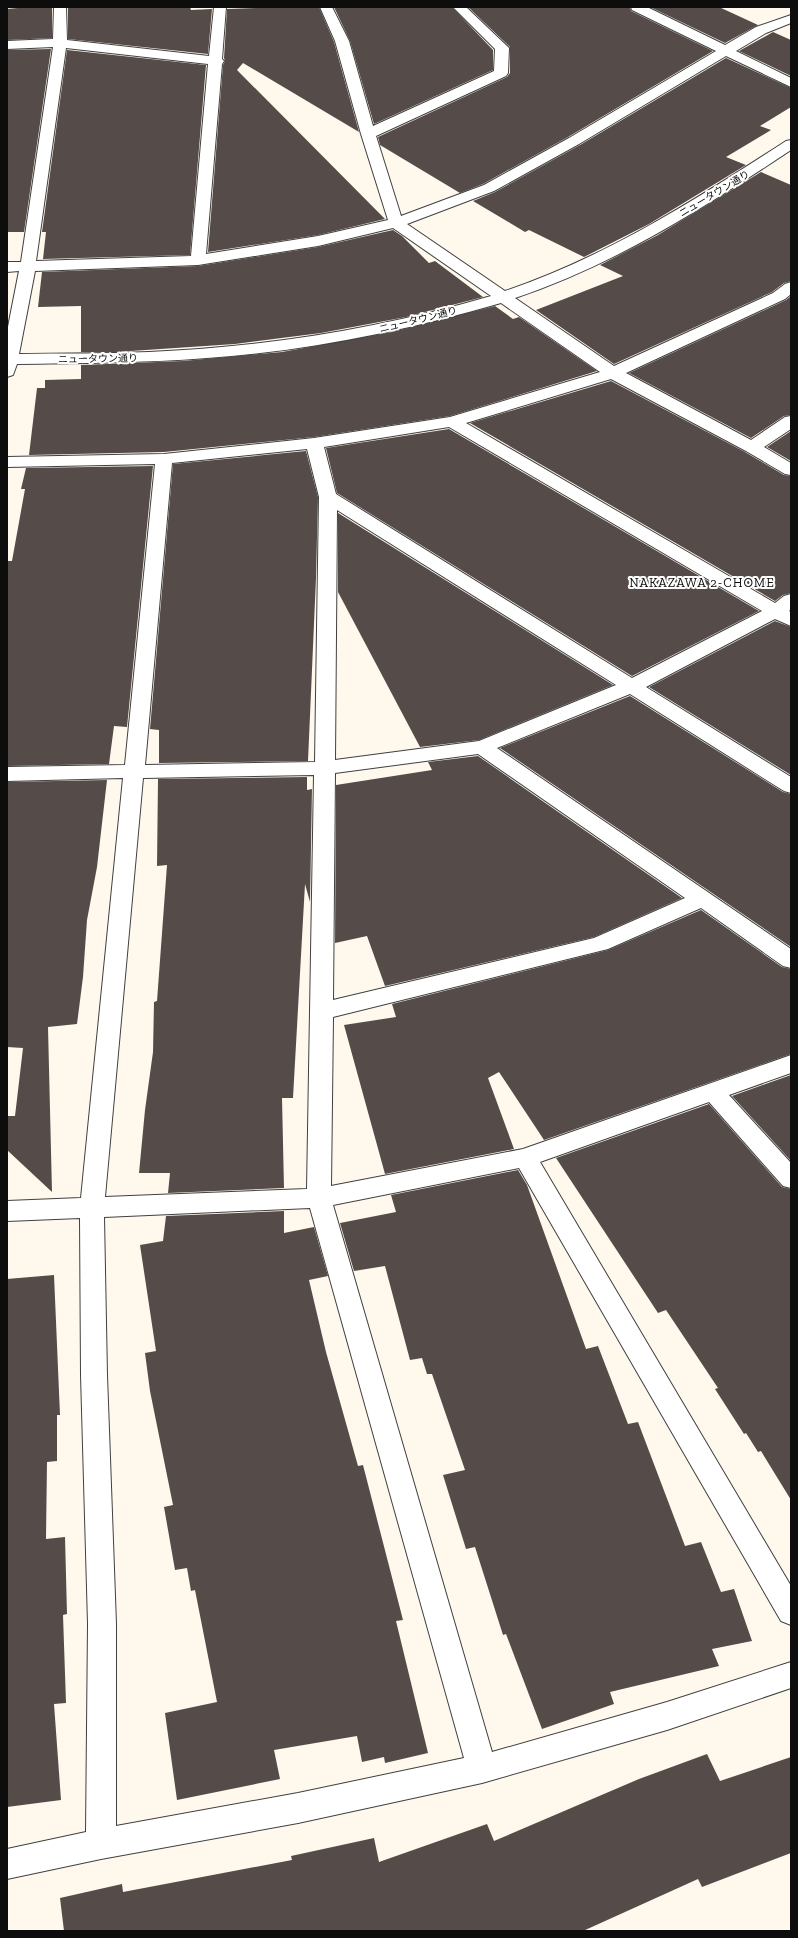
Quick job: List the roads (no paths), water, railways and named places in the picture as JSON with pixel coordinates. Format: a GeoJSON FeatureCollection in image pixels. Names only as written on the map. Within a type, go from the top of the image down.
{"type":"FeatureCollection","features":[{"type":"Feature","properties":{"kind":"street"},"geometry":{"type":"LineString","coordinates":[[8,363],[28,267],[60,43],[60,7]]}},
{"type":"Feature","properties":{"kind":"street"},"geometry":{"type":"LineString","coordinates":[[198,260],[217,62],[220,7]]}},
{"type":"Feature","properties":{"kind":"street"},"geometry":{"type":"LineString","coordinates":[[326,7],[342,41],[368,134],[396,223],[613,373],[752,447],[791,470]]}},
{"type":"Feature","properties":{"kind":"street"},"geometry":{"type":"LineString","coordinates":[[368,134],[501,73],[502,48],[459,7]]}},
{"type":"Feature","properties":{"kind":"street"},"geometry":{"type":"LineString","coordinates":[[637,7],[791,83]]}},
{"type":"Feature","properties":{"kind":"street"},"geometry":{"type":"LineString","coordinates":[[7,267],[198,260],[318,241],[396,223],[489,188],[574,141],[761,30],[791,19]]}},
{"type":"Feature","properties":{"kind":"street"},"geometry":{"type":"LineString","coordinates":[[7,45],[60,43],[217,62]]}},
{"type":"Feature","properties":{"kind":"street","name":"ニュータウン通り"},"geometry":{"type":"LineString","coordinates":[[8,363],[168,357],[247,350],[377,330],[433,317],[504,297],[574,270],[659,226],[750,172],[791,144]]}},
{"type":"Feature","properties":{"kind":"street"},"geometry":{"type":"LineString","coordinates":[[7,462],[164,458],[314,443],[452,422],[613,373],[778,296],[791,287]]}},
{"type":"Feature","properties":{"kind":"street"},"geometry":{"type":"LineString","coordinates":[[752,447],[791,421]]}},
{"type":"Feature","properties":{"kind":"street"},"geometry":{"type":"LineString","coordinates":[[452,422],[786,610]]}},
{"type":"Feature","properties":{"kind":"street"},"geometry":{"type":"LineString","coordinates":[[314,443],[328,497],[323,1011],[319,1198],[482,1769]]}},
{"type":"Feature","properties":{"kind":"street"},"geometry":{"type":"LineString","coordinates":[[101,1844],[102,1624],[94,1375],[92,1208],[164,458]]}},
{"type":"Feature","properties":{"kind":"street"},"geometry":{"type":"LineString","coordinates":[[328,497],[630,687],[791,786]]}},
{"type":"Feature","properties":{"kind":"street"},"geometry":{"type":"LineString","coordinates":[[7,774],[326,768],[482,747],[630,687],[786,610]]}},
{"type":"Feature","properties":{"kind":"street"},"geometry":{"type":"LineString","coordinates":[[482,747],[791,960]]}},
{"type":"Feature","properties":{"kind":"street"},"geometry":{"type":"LineString","coordinates":[[323,1011],[600,944],[702,899]]}},
{"type":"Feature","properties":{"kind":"street"},"geometry":{"type":"LineString","coordinates":[[7,1210],[92,1208],[319,1198],[525,1158],[791,1064]]}},
{"type":"Feature","properties":{"kind":"street"},"geometry":{"type":"LineString","coordinates":[[714,1092],[791,1180]]}},
{"type":"Feature","properties":{"kind":"street"},"geometry":{"type":"LineString","coordinates":[[525,1158],[791,1612]]}},
{"type":"Feature","properties":{"kind":"street"},"geometry":{"type":"LineString","coordinates":[[7,1864],[101,1844],[298,1808],[482,1769],[667,1716],[791,1675]]}},
{"type":"Feature","properties":{"kind":"district","name":"NAKAZAWA 2-CHOME"},"geometry":{"type":"Point","coordinates":[702,582]}}]}
